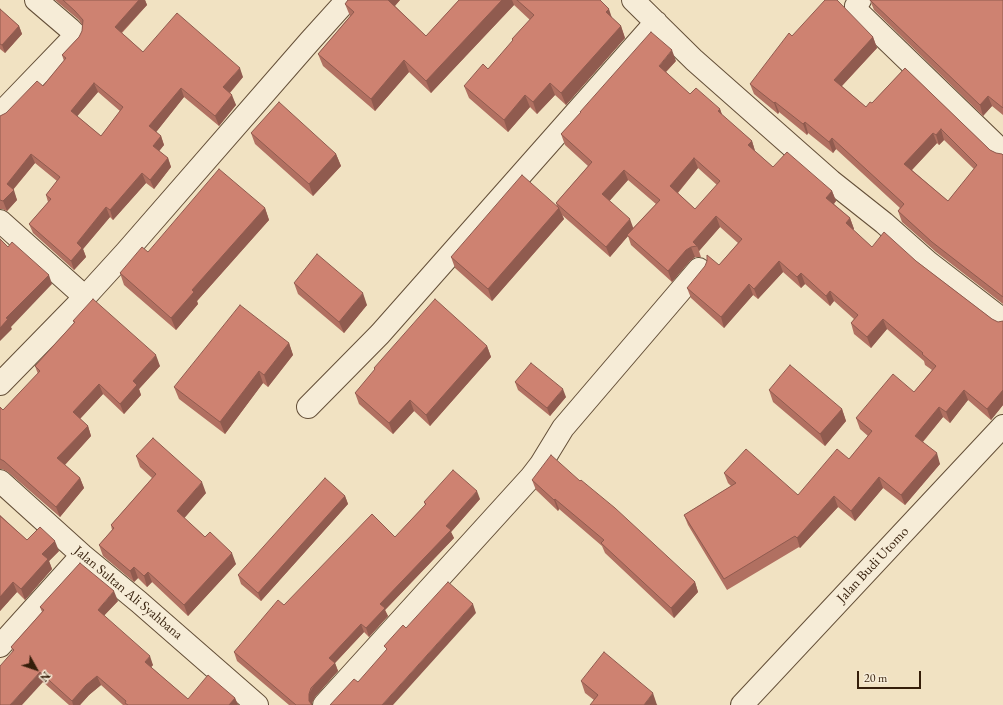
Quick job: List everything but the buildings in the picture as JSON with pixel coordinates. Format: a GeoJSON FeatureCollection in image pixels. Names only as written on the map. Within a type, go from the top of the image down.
{"type":"FeatureCollection","features":[{"type":"Feature","properties":{"kind":"street"},"geometry":{"type":"LineString","coordinates":[[0,114],[73,38],[74,33],[36,0]]}},
{"type":"Feature","properties":{"kind":"street"},"geometry":{"type":"LineString","coordinates":[[0,384],[85,297],[347,0]]}},
{"type":"Feature","properties":{"kind":"street"},"geometry":{"type":"LineString","coordinates":[[633,0],[694,60],[831,181],[884,223],[928,262],[1003,320]]}},
{"type":"Feature","properties":{"kind":"street"},"geometry":{"type":"LineString","coordinates":[[860,0],[856,6],[859,13],[1003,152]]}},
{"type":"Feature","properties":{"kind":"street"},"geometry":{"type":"LineString","coordinates":[[308,407],[380,334],[656,22]]}},
{"type":"Feature","properties":{"kind":"street"},"geometry":{"type":"LineString","coordinates":[[0,221],[85,297]]}},
{"type":"Feature","properties":{"kind":"street"},"geometry":{"type":"LineString","coordinates":[[324,705],[531,476],[541,464],[563,428],[699,269]]}},
{"type":"Feature","properties":{"kind":"street","name":"Jalan Budi Utomo"},"geometry":{"type":"LineString","coordinates":[[742,705],[1003,426]]}},
{"type":"Feature","properties":{"kind":"street","name":"Jalan Sultan Ali Syahbana"},"geometry":{"type":"LineString","coordinates":[[0,481],[82,555],[139,602],[253,704]]}},
{"type":"Feature","properties":{"kind":"street"},"geometry":{"type":"LineString","coordinates":[[0,646],[82,555]]}}]}
